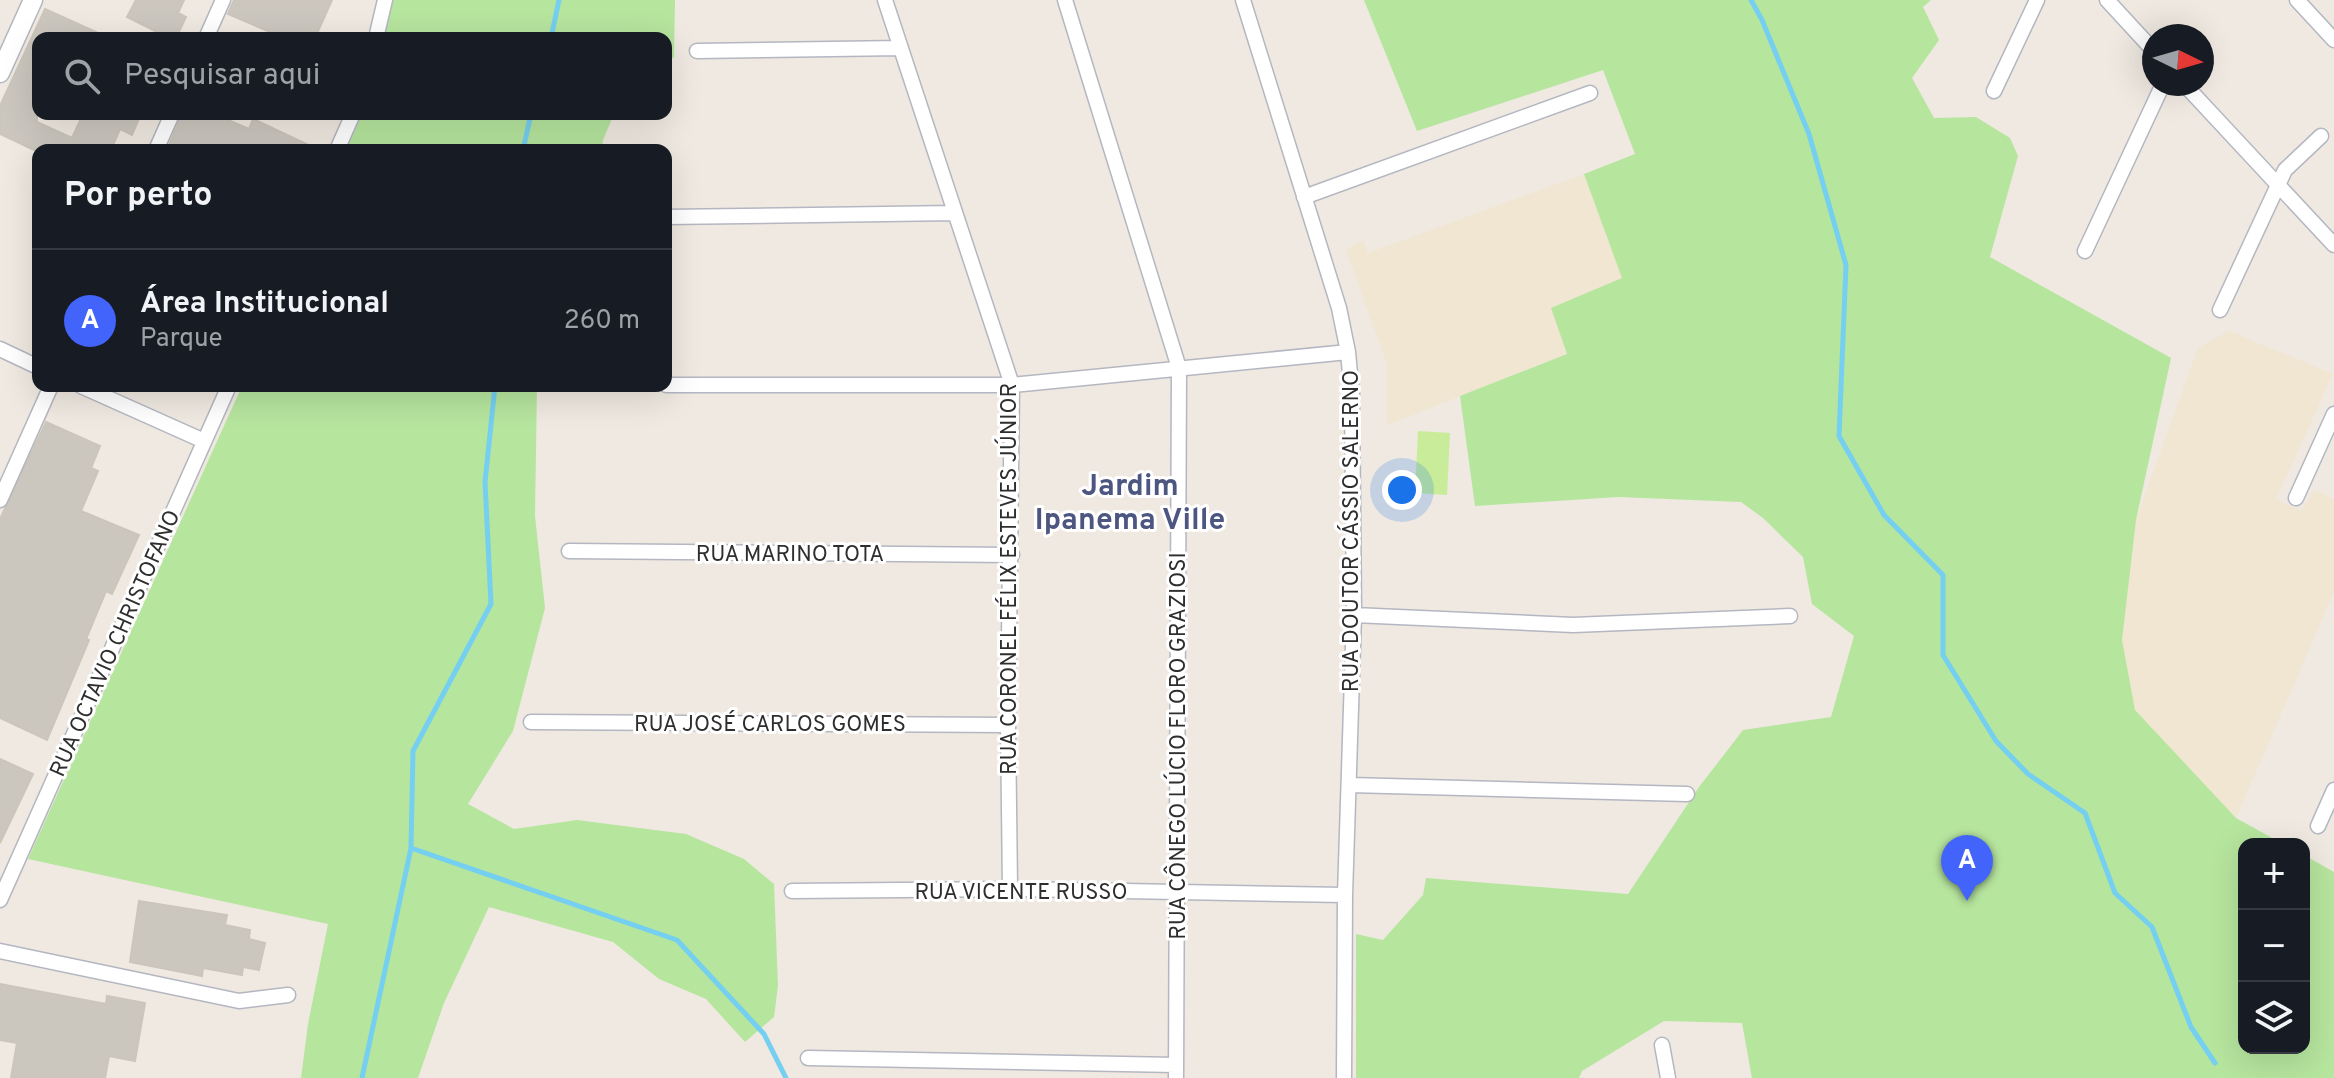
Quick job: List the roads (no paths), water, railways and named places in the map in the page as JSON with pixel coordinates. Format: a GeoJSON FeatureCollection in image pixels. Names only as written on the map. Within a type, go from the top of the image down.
{"type":"FeatureCollection","features":[{"type":"Feature","properties":{"kind":"street"},"geometry":{"type":"LineString","coordinates":[[0,73],[33,0]]}},
{"type":"Feature","properties":{"kind":"street"},"geometry":{"type":"LineString","coordinates":[[209,32],[223,0]]}},
{"type":"Feature","properties":{"kind":"street"},"geometry":{"type":"LineString","coordinates":[[377,32],[385,0]]}},
{"type":"Feature","properties":{"kind":"street","name":"RUA CORONEL FÉLIX ESTEVES JÚNIOR"},"geometry":{"type":"LineString","coordinates":[[885,0],[1012,385],[1008,725],[1010,889]]}},
{"type":"Feature","properties":{"kind":"street","name":"RUA CÔNEGO LÚCIO FLORO GRAZIOSI"},"geometry":{"type":"LineString","coordinates":[[1065,0],[1179,368],[1176,1072]]}},
{"type":"Feature","properties":{"kind":"street","name":"RUA DOUTOR CÁSSIO SALERNO"},"geometry":{"type":"LineString","coordinates":[[1243,0],[1339,308],[1348,352],[1352,395],[1354,615],[1345,895],[1344,1078]]}},
{"type":"Feature","properties":{"kind":"street"},"geometry":{"type":"LineString","coordinates":[[1994,91],[2037,0]]}},
{"type":"Feature","properties":{"kind":"street"},"geometry":{"type":"LineString","coordinates":[[2107,0],[2142,38]]}},
{"type":"Feature","properties":{"kind":"street"},"geometry":{"type":"LineString","coordinates":[[2297,0],[2334,40]]}},
{"type":"Feature","properties":{"kind":"street"},"geometry":{"type":"LineString","coordinates":[[697,51],[901,48]]}},
{"type":"Feature","properties":{"kind":"street"},"geometry":{"type":"LineString","coordinates":[[1304,197],[1590,93]]}},
{"type":"Feature","properties":{"kind":"street"},"geometry":{"type":"LineString","coordinates":[[2085,251],[2157,96]]}},
{"type":"Feature","properties":{"kind":"street"},"geometry":{"type":"LineString","coordinates":[[2195,96],[2334,245]]}},
{"type":"Feature","properties":{"kind":"street"},"geometry":{"type":"LineString","coordinates":[[159,144],[169,120]]}},
{"type":"Feature","properties":{"kind":"street"},"geometry":{"type":"LineString","coordinates":[[340,144],[350,120]]}},
{"type":"Feature","properties":{"kind":"street"},"geometry":{"type":"LineString","coordinates":[[2220,310],[2277,183],[2285,170],[2321,136]]}},
{"type":"Feature","properties":{"kind":"street"},"geometry":{"type":"LineString","coordinates":[[672,217],[954,213]]}},
{"type":"Feature","properties":{"kind":"street"},"geometry":{"type":"LineString","coordinates":[[0,349],[32,364]]}},
{"type":"Feature","properties":{"kind":"street"},"geometry":{"type":"LineString","coordinates":[[672,385],[1012,385],[1348,352]]}},
{"type":"Feature","properties":{"kind":"street"},"geometry":{"type":"LineString","coordinates":[[0,500],[48,392]]}},
{"type":"Feature","properties":{"kind":"street"},"geometry":{"type":"LineString","coordinates":[[94,392],[204,441]]}},
{"type":"Feature","properties":{"kind":"street","name":"RUA OCTAVIO CHRISTOFANO"},"geometry":{"type":"LineString","coordinates":[[0,900],[226,392]]}},
{"type":"Feature","properties":{"kind":"street"},"geometry":{"type":"LineString","coordinates":[[2296,498],[2334,414]]}},
{"type":"Feature","properties":{"kind":"street","name":"RUA MARINO TOTA"},"geometry":{"type":"LineString","coordinates":[[569,551],[1012,555]]}},
{"type":"Feature","properties":{"kind":"street"},"geometry":{"type":"LineString","coordinates":[[1354,615],[1573,625],[1790,616]]}},
{"type":"Feature","properties":{"kind":"street","name":"RUA JOSÉ CARLOS GOMES"},"geometry":{"type":"LineString","coordinates":[[531,722],[1008,725]]}},
{"type":"Feature","properties":{"kind":"street"},"geometry":{"type":"LineString","coordinates":[[1350,785],[1687,794]]}},
{"type":"Feature","properties":{"kind":"street"},"geometry":{"type":"LineString","coordinates":[[2318,826],[2334,790]]}},
{"type":"Feature","properties":{"kind":"street","name":"RUA VICENTE RUSSO"},"geometry":{"type":"LineString","coordinates":[[792,891],[1010,889],[1345,895]]}},
{"type":"Feature","properties":{"kind":"street"},"geometry":{"type":"LineString","coordinates":[[0,951],[239,1001],[288,995]]}},
{"type":"Feature","properties":{"kind":"street"},"geometry":{"type":"LineString","coordinates":[[1662,1045],[1668,1078]]}},
{"type":"Feature","properties":{"kind":"street"},"geometry":{"type":"LineString","coordinates":[[808,1058],[1176,1072]]}},
{"type":"Feature","properties":{"kind":"waterway"},"geometry":{"type":"LineString","coordinates":[[552,32],[559,0]]}},
{"type":"Feature","properties":{"kind":"waterway"},"geometry":{"type":"LineString","coordinates":[[1751,0],[1809,134],[1846,265],[1839,436],[1884,515],[1943,575],[1943,655],[1996,741],[2028,774],[2085,813],[2115,893],[2152,927],[2191,1027],[2215,1063]]}},
{"type":"Feature","properties":{"kind":"waterway"},"geometry":{"type":"LineString","coordinates":[[524,144],[530,120]]}},
{"type":"Feature","properties":{"kind":"waterway"},"geometry":{"type":"LineString","coordinates":[[362,1078],[411,848],[413,751],[491,604],[485,482],[494,392]]}},
{"type":"Feature","properties":{"kind":"waterway"},"geometry":{"type":"LineString","coordinates":[[411,848],[677,940],[764,1034],[786,1078]]}},
{"type":"Feature","properties":{"kind":"place","name":"Área Institucional"},"geometry":{"type":"Point","coordinates":[1967,901]}},
{"type":"Feature","properties":{"kind":"district","name":"Jardim Ipanema Ville"},"geometry":{"type":"Point","coordinates":[1130,502]}}]}
